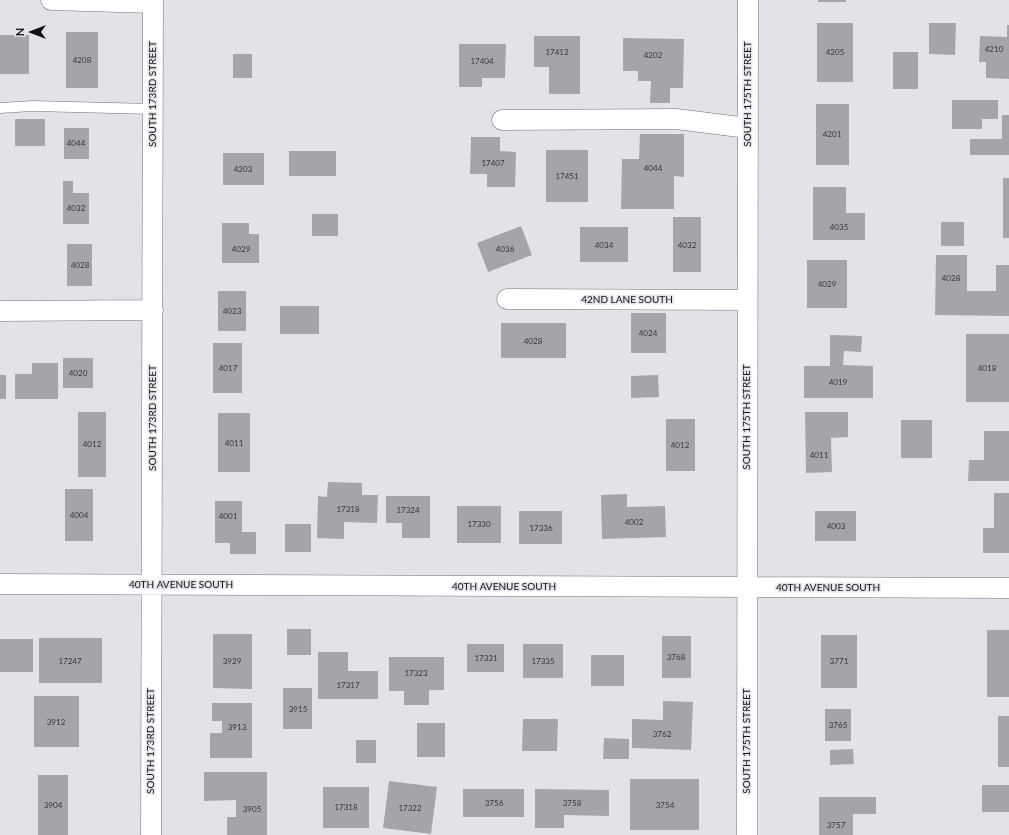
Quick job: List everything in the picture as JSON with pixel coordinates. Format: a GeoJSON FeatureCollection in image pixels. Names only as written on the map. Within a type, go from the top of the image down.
{"type":"FeatureCollection","features":[{"type":"Feature","properties":{"kind":"street"},"geometry":{"type":"LineString","coordinates":[[51,0],[153,1]]}},
{"type":"Feature","properties":{"kind":"street","name":"SOUTH 175TH STREET"},"geometry":{"type":"LineString","coordinates":[[747,835],[748,0]]}},
{"type":"Feature","properties":{"kind":"street","name":"SOUTH 173RD STREET"},"geometry":{"type":"LineString","coordinates":[[151,835],[153,585],[153,1]]}},
{"type":"Feature","properties":{"kind":"street"},"geometry":{"type":"LineString","coordinates":[[502,120],[676,119],[748,128]]}},
{"type":"Feature","properties":{"kind":"street","name":"42ND LANE SOUTH"},"geometry":{"type":"LineString","coordinates":[[507,299],[747,300]]}},
{"type":"Feature","properties":{"kind":"street"},"geometry":{"type":"LineString","coordinates":[[0,311],[153,310]]}},
{"type":"Feature","properties":{"kind":"street","name":"40TH AVENUE SOUTH"},"geometry":{"type":"LineString","coordinates":[[0,584],[1009,588]]}},
{"type":"Feature","properties":{"kind":"lane"},"geometry":{"type":"LineString","coordinates":[[0,108],[32,106],[153,109]]}},
{"type":"Feature","properties":{"kind":"building"},"geometry":{"type":"Polygon","coordinates":[[[818,0],[846,0],[846,2],[818,2],[818,0]]]}},
{"type":"Feature","properties":{"kind":"building"},"geometry":{"type":"Polygon","coordinates":[[[817,23],[853,23],[853,82],[817,82],[817,23]]]}},
{"type":"Feature","properties":{"kind":"building"},"geometry":{"type":"Polygon","coordinates":[[[929,23],[956,23],[955,55],[929,54],[929,23]]]}},
{"type":"Feature","properties":{"kind":"building"},"geometry":{"type":"Polygon","coordinates":[[[1007,25],[1009,25],[1009,79],[986,78],[986,62],[979,62],[980,36],[1007,37],[1007,25]]]}},
{"type":"Feature","properties":{"kind":"building"},"geometry":{"type":"Polygon","coordinates":[[[66,32],[98,32],[98,88],[66,88],[66,32]]]}},
{"type":"Feature","properties":{"kind":"building"},"geometry":{"type":"Polygon","coordinates":[[[0,35],[29,35],[29,74],[0,74],[0,35]]]}},
{"type":"Feature","properties":{"kind":"building"},"geometry":{"type":"Polygon","coordinates":[[[534,36],[580,36],[580,94],[549,94],[549,67],[534,67],[534,36]]]}},
{"type":"Feature","properties":{"kind":"building"},"geometry":{"type":"Polygon","coordinates":[[[623,38],[684,39],[683,88],[670,88],[670,103],[650,103],[651,81],[638,81],[638,71],[623,71],[623,38]]]}},
{"type":"Feature","properties":{"kind":"building"},"geometry":{"type":"Polygon","coordinates":[[[459,44],[506,44],[505,78],[482,78],[482,87],[459,87],[459,44]]]}},
{"type":"Feature","properties":{"kind":"building"},"geometry":{"type":"Polygon","coordinates":[[[893,52],[918,52],[918,89],[893,89],[893,52]]]}},
{"type":"Feature","properties":{"kind":"building"},"geometry":{"type":"Polygon","coordinates":[[[233,54],[252,54],[252,78],[233,78],[233,54]]]}},
{"type":"Feature","properties":{"kind":"building"},"geometry":{"type":"Polygon","coordinates":[[[952,100],[998,100],[998,119],[982,119],[982,129],[952,129],[952,100]]]}},
{"type":"Feature","properties":{"kind":"building"},"geometry":{"type":"Polygon","coordinates":[[[816,104],[849,104],[849,165],[816,165],[816,104]]]}},
{"type":"Feature","properties":{"kind":"building"},"geometry":{"type":"Polygon","coordinates":[[[1002,115],[1009,115],[1009,155],[970,155],[970,139],[1002,139],[1002,115]]]}},
{"type":"Feature","properties":{"kind":"building"},"geometry":{"type":"Polygon","coordinates":[[[15,119],[45,119],[45,146],[15,146],[15,119]]]}},
{"type":"Feature","properties":{"kind":"building"},"geometry":{"type":"Polygon","coordinates":[[[64,128],[89,128],[89,159],[64,159],[64,128]]]}},
{"type":"Feature","properties":{"kind":"building"},"geometry":{"type":"Polygon","coordinates":[[[640,134],[684,134],[684,177],[674,176],[674,209],[621,209],[622,159],[639,159],[640,134]]]}},
{"type":"Feature","properties":{"kind":"building"},"geometry":{"type":"Polygon","coordinates":[[[471,137],[500,137],[500,151],[516,152],[515,187],[487,187],[487,174],[470,174],[471,137]]]}},
{"type":"Feature","properties":{"kind":"building"},"geometry":{"type":"Polygon","coordinates":[[[546,150],[588,150],[588,202],[546,202],[546,150]]]}},
{"type":"Feature","properties":{"kind":"building"},"geometry":{"type":"Polygon","coordinates":[[[289,151],[336,151],[336,176],[289,176],[289,151]]]}},
{"type":"Feature","properties":{"kind":"building"},"geometry":{"type":"Polygon","coordinates":[[[223,153],[264,153],[264,185],[223,185],[223,153]]]}},
{"type":"Feature","properties":{"kind":"building"},"geometry":{"type":"Polygon","coordinates":[[[1003,178],[1009,178],[1009,238],[1003,238],[1003,178]]]}},
{"type":"Feature","properties":{"kind":"building"},"geometry":{"type":"Polygon","coordinates":[[[63,181],[73,181],[73,193],[89,193],[89,224],[63,224],[63,181]]]}},
{"type":"Feature","properties":{"kind":"building"},"geometry":{"type":"Polygon","coordinates":[[[813,187],[846,187],[846,213],[865,213],[865,240],[813,240],[813,187]]]}},
{"type":"Feature","properties":{"kind":"building"},"geometry":{"type":"Polygon","coordinates":[[[312,214],[338,214],[338,236],[312,236],[312,214]]]}},
{"type":"Feature","properties":{"kind":"building"},"geometry":{"type":"Polygon","coordinates":[[[673,217],[701,217],[701,272],[673,272],[673,217]]]}},
{"type":"Feature","properties":{"kind":"building"},"geometry":{"type":"Polygon","coordinates":[[[941,222],[964,222],[964,246],[941,246],[941,222]]]}},
{"type":"Feature","properties":{"kind":"building"},"geometry":{"type":"Polygon","coordinates":[[[222,223],[249,223],[249,234],[259,234],[259,263],[222,263],[222,223]]]}},
{"type":"Feature","properties":{"kind":"building"},"geometry":{"type":"Polygon","coordinates":[[[521,226],[532,255],[488,272],[477,243],[521,226]]]}},
{"type":"Feature","properties":{"kind":"building"},"geometry":{"type":"Polygon","coordinates":[[[580,227],[628,227],[628,262],[580,262],[580,227]]]}},
{"type":"Feature","properties":{"kind":"building"},"geometry":{"type":"Polygon","coordinates":[[[67,244],[92,244],[92,286],[67,286],[67,244]]]}},
{"type":"Feature","properties":{"kind":"building"},"geometry":{"type":"Polygon","coordinates":[[[936,255],[967,255],[967,291],[996,291],[996,265],[1009,265],[1009,316],[935,315],[936,255]]]}},
{"type":"Feature","properties":{"kind":"building"},"geometry":{"type":"Polygon","coordinates":[[[807,260],[847,260],[847,308],[807,308],[807,260]]]}},
{"type":"Feature","properties":{"kind":"building"},"geometry":{"type":"Polygon","coordinates":[[[218,291],[246,291],[246,331],[218,331],[218,291]]]}},
{"type":"Feature","properties":{"kind":"building"},"geometry":{"type":"Polygon","coordinates":[[[280,306],[319,306],[319,334],[280,334],[280,306]]]}},
{"type":"Feature","properties":{"kind":"building"},"geometry":{"type":"Polygon","coordinates":[[[631,313],[666,313],[666,353],[631,353],[631,313]]]}},
{"type":"Feature","properties":{"kind":"building"},"geometry":{"type":"Polygon","coordinates":[[[501,323],[566,323],[566,358],[501,358],[501,323]]]}},
{"type":"Feature","properties":{"kind":"building"},"geometry":{"type":"Polygon","coordinates":[[[966,334],[1009,334],[1009,402],[966,402],[966,334]]]}},
{"type":"Feature","properties":{"kind":"building"},"geometry":{"type":"Polygon","coordinates":[[[830,335],[862,336],[861,352],[844,351],[843,365],[873,366],[873,398],[804,398],[804,366],[830,366],[830,335]]]}},
{"type":"Feature","properties":{"kind":"building"},"geometry":{"type":"Polygon","coordinates":[[[213,343],[242,343],[242,393],[213,393],[213,343]]]}},
{"type":"Feature","properties":{"kind":"building"},"geometry":{"type":"Polygon","coordinates":[[[63,358],[93,358],[93,388],[63,388],[63,358]]]}},
{"type":"Feature","properties":{"kind":"building"},"geometry":{"type":"Polygon","coordinates":[[[32,363],[58,363],[58,399],[15,399],[15,374],[32,374],[32,363]]]}},
{"type":"Feature","properties":{"kind":"building"},"geometry":{"type":"Polygon","coordinates":[[[0,375],[6,375],[6,399],[0,399],[0,375]]]}},
{"type":"Feature","properties":{"kind":"building"},"geometry":{"type":"Polygon","coordinates":[[[658,375],[659,397],[631,398],[631,376],[658,375]]]}},
{"type":"Feature","properties":{"kind":"building"},"geometry":{"type":"Polygon","coordinates":[[[78,412],[106,412],[106,477],[78,477],[78,412]]]}},
{"type":"Feature","properties":{"kind":"building"},"geometry":{"type":"Polygon","coordinates":[[[805,412],[848,412],[848,437],[831,438],[832,472],[806,473],[805,412]]]}},
{"type":"Feature","properties":{"kind":"building"},"geometry":{"type":"Polygon","coordinates":[[[218,413],[250,413],[250,472],[218,472],[218,413]]]}},
{"type":"Feature","properties":{"kind":"building"},"geometry":{"type":"Polygon","coordinates":[[[666,419],[695,419],[695,471],[666,471],[666,419]]]}},
{"type":"Feature","properties":{"kind":"building"},"geometry":{"type":"Polygon","coordinates":[[[901,420],[932,420],[932,458],[901,458],[901,420]]]}},
{"type":"Feature","properties":{"kind":"building"},"geometry":{"type":"Polygon","coordinates":[[[984,431],[1009,431],[1009,481],[968,481],[969,460],[984,460],[984,431]]]}},
{"type":"Feature","properties":{"kind":"building"},"geometry":{"type":"Polygon","coordinates":[[[328,482],[362,483],[362,495],[378,495],[377,523],[344,522],[344,539],[317,538],[318,496],[327,497],[328,482]]]}},
{"type":"Feature","properties":{"kind":"building"},"geometry":{"type":"Polygon","coordinates":[[[65,489],[93,489],[93,541],[65,541],[65,489]]]}},
{"type":"Feature","properties":{"kind":"building"},"geometry":{"type":"Polygon","coordinates":[[[994,493],[1009,493],[1009,553],[983,553],[983,528],[994,528],[994,493]]]}},
{"type":"Feature","properties":{"kind":"building"},"geometry":{"type":"Polygon","coordinates":[[[627,494],[627,507],[665,506],[666,537],[602,539],[601,495],[627,494]]]}},
{"type":"Feature","properties":{"kind":"building"},"geometry":{"type":"Polygon","coordinates":[[[386,496],[430,496],[430,538],[402,538],[402,523],[386,523],[386,496]]]}},
{"type":"Feature","properties":{"kind":"building"},"geometry":{"type":"Polygon","coordinates":[[[215,501],[242,501],[242,532],[256,532],[256,554],[230,554],[230,543],[215,543],[215,501]]]}},
{"type":"Feature","properties":{"kind":"building"},"geometry":{"type":"Polygon","coordinates":[[[457,506],[501,506],[501,543],[457,543],[457,506]]]}},
{"type":"Feature","properties":{"kind":"building"},"geometry":{"type":"Polygon","coordinates":[[[519,511],[562,511],[562,544],[519,544],[519,511]]]}},
{"type":"Feature","properties":{"kind":"building"},"geometry":{"type":"Polygon","coordinates":[[[815,511],[856,511],[856,541],[815,541],[815,511]]]}},
{"type":"Feature","properties":{"kind":"building"},"geometry":{"type":"Polygon","coordinates":[[[285,524],[311,524],[311,552],[285,552],[285,524]]]}},
{"type":"Feature","properties":{"kind":"building"},"geometry":{"type":"Polygon","coordinates":[[[287,629],[311,629],[311,655],[287,655],[287,629]]]}},
{"type":"Feature","properties":{"kind":"building"},"geometry":{"type":"Polygon","coordinates":[[[987,630],[1009,630],[1009,697],[987,697],[987,630]]]}},
{"type":"Feature","properties":{"kind":"building"},"geometry":{"type":"Polygon","coordinates":[[[213,634],[252,634],[252,689],[213,688],[213,634]]]}},
{"type":"Feature","properties":{"kind":"building"},"geometry":{"type":"Polygon","coordinates":[[[821,635],[857,635],[857,688],[821,688],[821,635]]]}},
{"type":"Feature","properties":{"kind":"building"},"geometry":{"type":"Polygon","coordinates":[[[662,636],[691,636],[691,678],[662,678],[662,636]]]}},
{"type":"Feature","properties":{"kind":"building"},"geometry":{"type":"Polygon","coordinates":[[[39,638],[102,638],[102,683],[39,683],[39,638]]]}},
{"type":"Feature","properties":{"kind":"building"},"geometry":{"type":"Polygon","coordinates":[[[0,639],[33,639],[33,672],[0,672],[0,639]]]}},
{"type":"Feature","properties":{"kind":"building"},"geometry":{"type":"Polygon","coordinates":[[[467,644],[504,644],[504,672],[467,672],[467,644]]]}},
{"type":"Feature","properties":{"kind":"building"},"geometry":{"type":"Polygon","coordinates":[[[523,644],[563,644],[563,678],[523,678],[523,644]]]}},
{"type":"Feature","properties":{"kind":"building"},"geometry":{"type":"Polygon","coordinates":[[[318,652],[348,652],[348,671],[378,671],[378,699],[318,699],[318,652]]]}},
{"type":"Feature","properties":{"kind":"building"},"geometry":{"type":"Polygon","coordinates":[[[591,655],[624,655],[624,686],[591,686],[591,655]]]}},
{"type":"Feature","properties":{"kind":"building"},"geometry":{"type":"Polygon","coordinates":[[[389,657],[444,657],[444,690],[429,690],[429,705],[404,705],[404,691],[389,691],[389,657]]]}},
{"type":"Feature","properties":{"kind":"building"},"geometry":{"type":"Polygon","coordinates":[[[283,688],[312,688],[312,729],[283,729],[283,688]]]}},
{"type":"Feature","properties":{"kind":"building"},"geometry":{"type":"Polygon","coordinates":[[[34,696],[79,696],[79,747],[34,747],[34,696]]]}},
{"type":"Feature","properties":{"kind":"building"},"geometry":{"type":"Polygon","coordinates":[[[663,701],[693,702],[691,750],[632,748],[632,719],[663,720],[663,701]]]}},
{"type":"Feature","properties":{"kind":"building"},"geometry":{"type":"Polygon","coordinates":[[[212,703],[252,703],[252,758],[210,758],[210,733],[222,733],[222,721],[212,721],[212,703]]]}},
{"type":"Feature","properties":{"kind":"building"},"geometry":{"type":"Polygon","coordinates":[[[825,709],[851,709],[851,741],[825,741],[825,709]]]}},
{"type":"Feature","properties":{"kind":"building"},"geometry":{"type":"Polygon","coordinates":[[[998,716],[1009,716],[1009,767],[998,767],[998,716]]]}},
{"type":"Feature","properties":{"kind":"building"},"geometry":{"type":"Polygon","coordinates":[[[523,719],[558,719],[557,751],[522,751],[523,719]]]}},
{"type":"Feature","properties":{"kind":"building"},"geometry":{"type":"Polygon","coordinates":[[[417,723],[445,723],[445,757],[417,757],[417,723]]]}},
{"type":"Feature","properties":{"kind":"building"},"geometry":{"type":"Polygon","coordinates":[[[604,738],[629,739],[629,759],[603,759],[604,738]]]}},
{"type":"Feature","properties":{"kind":"building"},"geometry":{"type":"Polygon","coordinates":[[[356,740],[376,740],[376,763],[356,763],[356,740]]]}},
{"type":"Feature","properties":{"kind":"building"},"geometry":{"type":"Polygon","coordinates":[[[853,749],[854,764],[830,765],[830,750],[853,749]]]}},
{"type":"Feature","properties":{"kind":"building"},"geometry":{"type":"Polygon","coordinates":[[[204,772],[267,772],[267,835],[227,835],[227,817],[236,817],[236,800],[204,801],[204,772]]]}},
{"type":"Feature","properties":{"kind":"building"},"geometry":{"type":"Polygon","coordinates":[[[38,775],[68,775],[68,835],[38,835],[38,775]]]}},
{"type":"Feature","properties":{"kind":"building"},"geometry":{"type":"Polygon","coordinates":[[[630,779],[699,779],[699,830],[630,830],[630,779]]]}},
{"type":"Feature","properties":{"kind":"building"},"geometry":{"type":"Polygon","coordinates":[[[389,781],[437,787],[431,834],[383,828],[389,781]]]}},
{"type":"Feature","properties":{"kind":"building"},"geometry":{"type":"Polygon","coordinates":[[[982,785],[1009,785],[1009,812],[982,812],[982,785]]]}},
{"type":"Feature","properties":{"kind":"building"},"geometry":{"type":"Polygon","coordinates":[[[323,787],[369,787],[369,828],[323,828],[323,787]]]}},
{"type":"Feature","properties":{"kind":"building"},"geometry":{"type":"Polygon","coordinates":[[[463,789],[524,789],[524,817],[463,817],[463,789]]]}},
{"type":"Feature","properties":{"kind":"building"},"geometry":{"type":"Polygon","coordinates":[[[535,789],[609,790],[609,816],[564,815],[564,828],[535,828],[535,789]]]}},
{"type":"Feature","properties":{"kind":"building"},"geometry":{"type":"Polygon","coordinates":[[[819,797],[876,797],[876,814],[853,814],[853,835],[819,835],[819,797]]]}}]}
